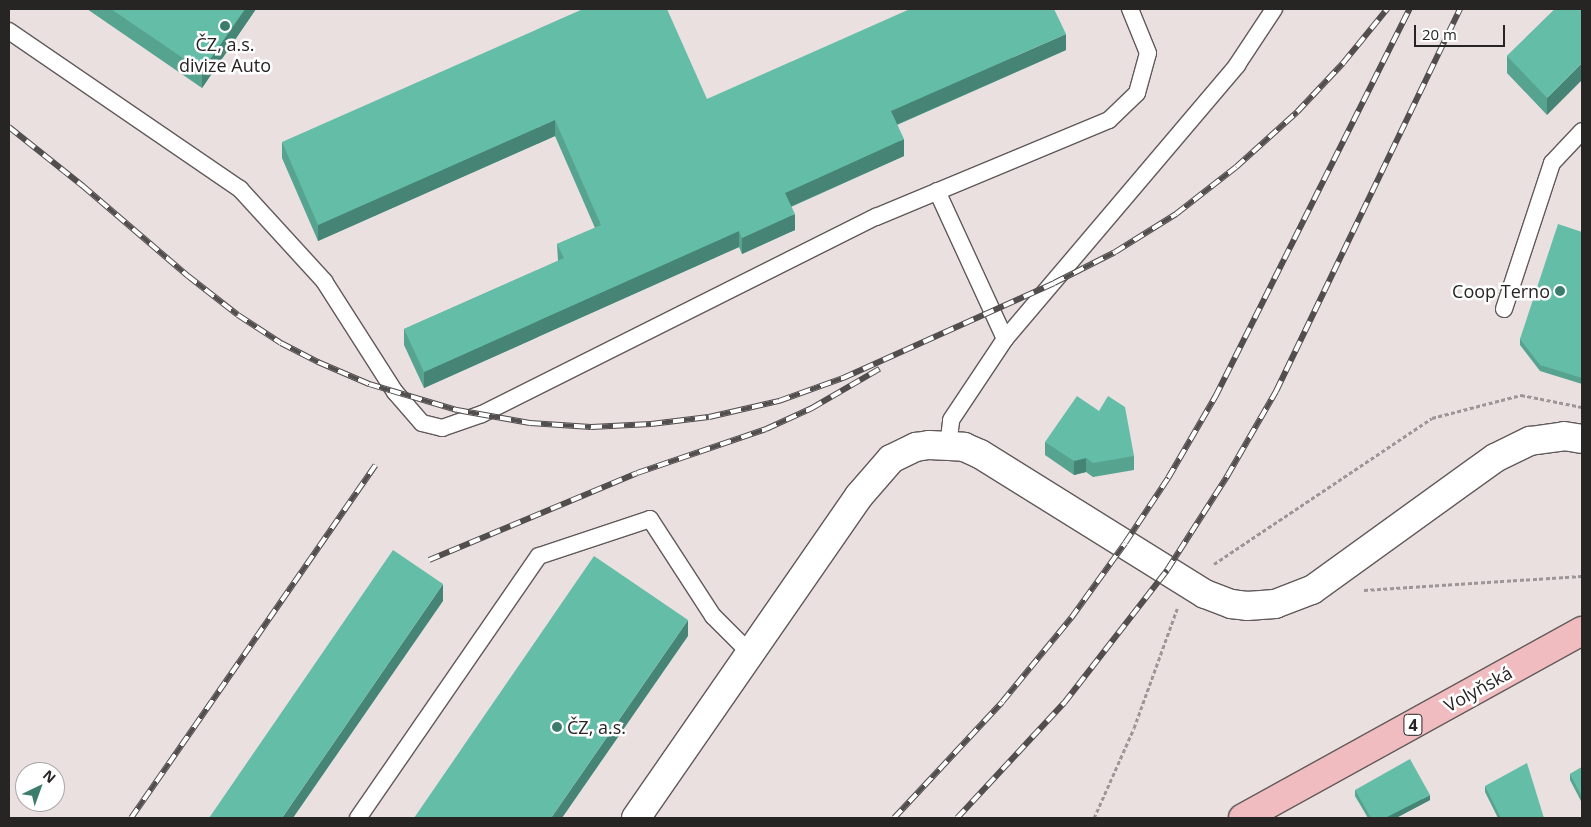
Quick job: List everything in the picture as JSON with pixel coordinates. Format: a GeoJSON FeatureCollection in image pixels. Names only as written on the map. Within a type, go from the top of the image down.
{"type":"FeatureCollection","features":[{"type":"Feature","properties":{"kind":"main road","name":"Volyňská"},"geometry":{"type":"LineString","coordinates":[[1243,818],[1582,631]]}},
{"type":"Feature","properties":{"kind":"street"},"geometry":{"type":"LineString","coordinates":[[636,818],[859,496],[891,459],[916,447],[964,447],[980,454],[1219,601],[1254,606],[1275,604],[1312,590],[1495,458],[1530,441],[1564,436],[1582,439]]}},
{"type":"Feature","properties":{"kind":"lane"},"geometry":{"type":"LineString","coordinates":[[9,31],[240,189],[324,281],[395,392],[422,423],[442,428],[482,414],[876,216],[1109,120],[1137,93],[1148,53],[1130,9]]}},
{"type":"Feature","properties":{"kind":"lane"},"geometry":{"type":"LineString","coordinates":[[948,446],[951,420],[1005,339],[1237,65],[1274,9]]}},
{"type":"Feature","properties":{"kind":"lane"},"geometry":{"type":"LineString","coordinates":[[1504,309],[1552,163],[1582,130]]}},
{"type":"Feature","properties":{"kind":"lane"},"geometry":{"type":"LineString","coordinates":[[937,191],[1005,339]]}},
{"type":"Feature","properties":{"kind":"lane"},"geometry":{"type":"LineString","coordinates":[[358,818],[540,556],[650,520],[713,616],[750,653]]}},
{"type":"Feature","properties":{"kind":"path"},"geometry":{"type":"LineString","coordinates":[[1094,818],[1134,728],[1187,583],[1432,418],[1521,395],[1582,407]]}},
{"type":"Feature","properties":{"kind":"path"},"geometry":{"type":"LineString","coordinates":[[1330,578],[1351,591],[1582,576]]}},
{"type":"Feature","properties":{"kind":"building"},"geometry":{"type":"Polygon","coordinates":[[[111,9],[245,9],[202,71],[111,9]]]}},
{"type":"Feature","properties":{"kind":"building"},"geometry":{"type":"Polygon","coordinates":[[[583,9],[667,9],[707,99],[910,9],[1054,9],[1066,34],[891,111],[904,139],[785,193],[795,214],[742,238],[739,231],[424,372],[404,329],[564,258],[557,244],[601,225],[555,120],[318,225],[282,142],[583,9]]]}},
{"type":"Feature","properties":{"kind":"building"},"geometry":{"type":"Polygon","coordinates":[[[1555,9],[1582,9],[1582,63],[1547,98],[1507,56],[1555,9]]]}},
{"type":"Feature","properties":{"kind":"building","name":"Coop Terno"},"geometry":{"type":"Polygon","coordinates":[[[1558,224],[1582,232],[1582,378],[1540,365],[1520,339],[1558,224]]]}},
{"type":"Feature","properties":{"kind":"building"},"geometry":{"type":"Polygon","coordinates":[[[1077,396],[1099,411],[1108,396],[1125,407],[1134,456],[1093,463],[1086,458],[1074,461],[1045,442],[1077,396]]]}},
{"type":"Feature","properties":{"kind":"building"},"geometry":{"type":"Polygon","coordinates":[[[393,550],[443,584],[282,818],[209,818],[393,550]]]}},
{"type":"Feature","properties":{"kind":"building","name":"ČZ, a.s."},"geometry":{"type":"Polygon","coordinates":[[[594,556],[688,620],[551,818],[414,818],[594,556]]]}},
{"type":"Feature","properties":{"kind":"building"},"geometry":{"type":"Polygon","coordinates":[[[1410,759],[1430,795],[1385,818],[1371,818],[1355,790],[1410,759]]]}},
{"type":"Feature","properties":{"kind":"building"},"geometry":{"type":"Polygon","coordinates":[[[1527,763],[1544,818],[1501,818],[1485,786],[1527,763]]]}},
{"type":"Feature","properties":{"kind":"building"},"geometry":{"type":"Polygon","coordinates":[[[1582,767],[1582,797],[1570,774],[1582,767]]]}},
{"type":"Feature","properties":{"kind":"railway"},"geometry":{"type":"LineString","coordinates":[[9,127],[83,186],[188,276],[238,315],[281,343],[318,362],[369,384],[457,410],[530,423],[591,427],[651,424],[709,417],[779,401],[843,378],[1054,283],[1115,252],[1176,214],[1236,167],[1297,112],[1343,63],[1387,9]]}},
{"type":"Feature","properties":{"kind":"railway"},"geometry":{"type":"LineString","coordinates":[[894,818],[1002,702],[1071,618],[1125,543],[1168,478],[1215,397],[1409,9]]}},
{"type":"Feature","properties":{"kind":"railway"},"geometry":{"type":"LineString","coordinates":[[957,818],[1064,703],[1167,570],[1227,476],[1276,391],[1460,9]]}},
{"type":"Feature","properties":{"kind":"railway"},"geometry":{"type":"LineString","coordinates":[[429,560],[637,473],[766,429],[812,408],[879,369]]}},
{"type":"Feature","properties":{"kind":"railway"},"geometry":{"type":"LineString","coordinates":[[131,818],[375,465]]}},
{"type":"Feature","properties":{"kind":"place","name":"ČZ, a.s. divize Auto"},"geometry":{"type":"Point","coordinates":[225,26]}},
{"type":"Feature","properties":{"kind":"place","name":"Coop Terno"},"geometry":{"type":"Point","coordinates":[1560,291]}},
{"type":"Feature","properties":{"kind":"place","name":"ČZ, a.s."},"geometry":{"type":"Point","coordinates":[557,727]}}]}
